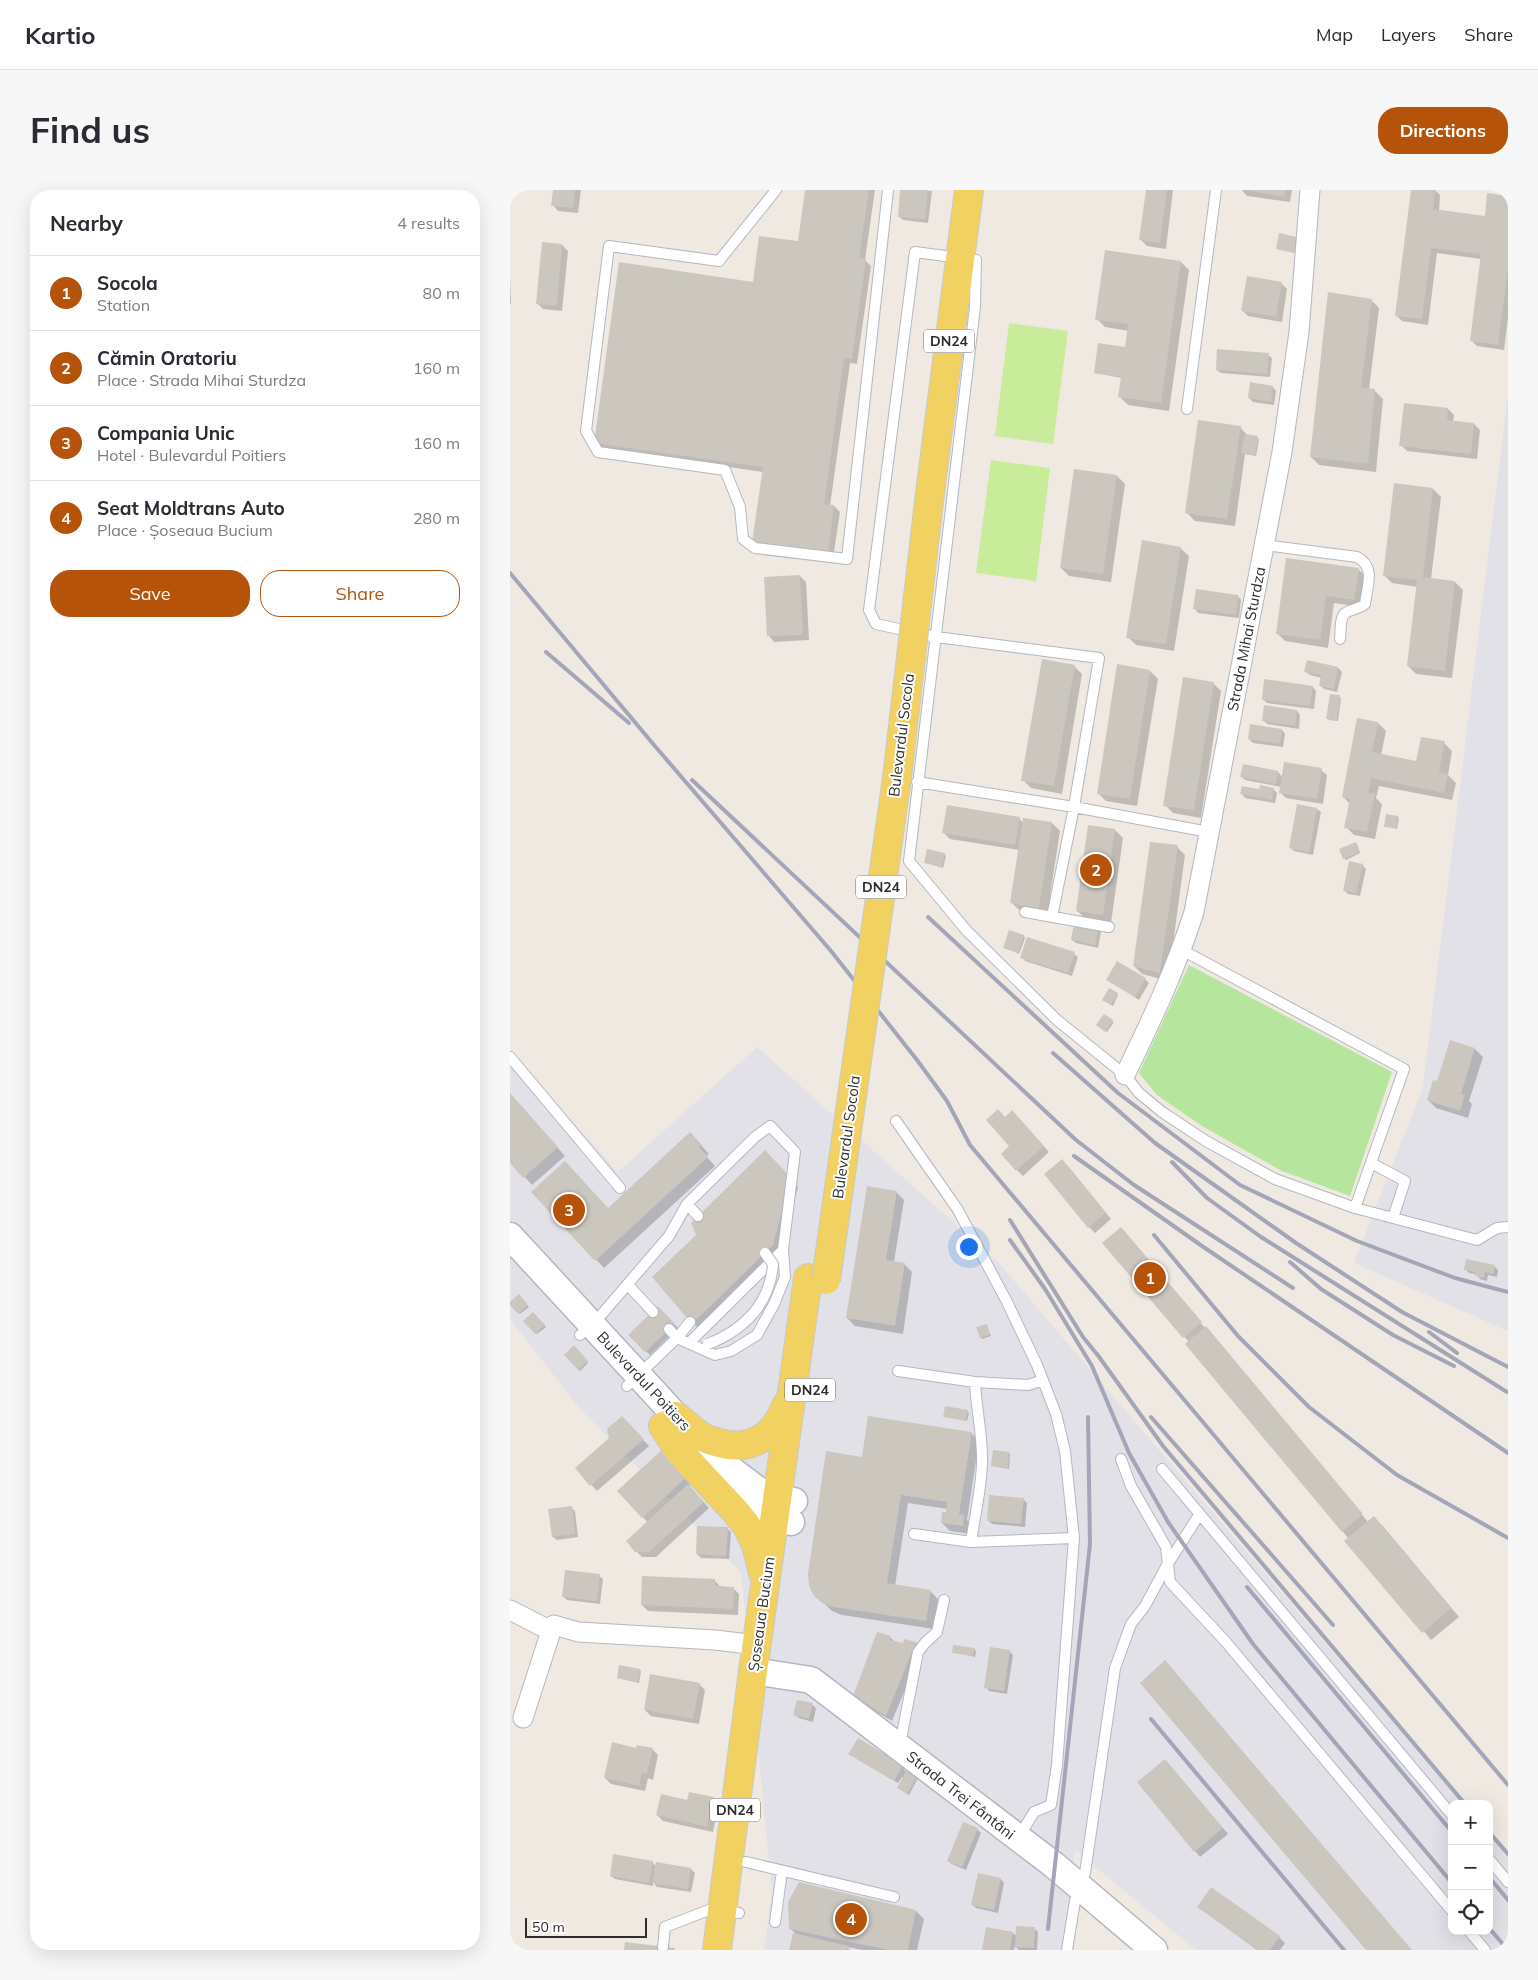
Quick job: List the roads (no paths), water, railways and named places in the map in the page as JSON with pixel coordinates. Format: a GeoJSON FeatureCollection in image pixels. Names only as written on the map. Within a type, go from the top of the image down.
{"type":"FeatureCollection","features":[{"type":"Feature","properties":{"kind":"main road","name":"Bulevardul Socola"},"geometry":{"type":"LineString","coordinates":[[817,1279],[880,777],[921,492],[951,256],[951,190]]}},
{"type":"Feature","properties":{"kind":"main road","name":"Bulevardul Socola"},"geometry":{"type":"LineString","coordinates":[[951,256],[969,190]]}},
{"type":"Feature","properties":{"kind":"main road","name":"Bulevardul Poitiers"},"geometry":{"type":"LineString","coordinates":[[510,1236],[586,1330]]}},
{"type":"Feature","properties":{"kind":"main road","name":"Bulevardul Poitiers"},"geometry":{"type":"LineString","coordinates":[[510,1260],[586,1330],[670,1421],[699,1441],[729,1468],[784,1510]]}},
{"type":"Feature","properties":{"kind":"main road","name":"Șoseaua Bucium"},"geometry":{"type":"LineString","coordinates":[[717,1950],[746,1862],[765,1584],[784,1510],[792,1388],[817,1279]]}},
{"type":"Feature","properties":{"kind":"main road","name":"Șoseaua Bucium"},"geometry":{"type":"LineString","coordinates":[[734,1950],[731,1912],[760,1663],[817,1279]]}},
{"type":"Feature","properties":{"kind":"main road"},"geometry":{"type":"LineString","coordinates":[[670,1421],[705,1439],[730,1446],[749,1445],[767,1436],[782,1415],[792,1388]]}},
{"type":"Feature","properties":{"kind":"main road"},"geometry":{"type":"LineString","coordinates":[[670,1421],[678,1450],[747,1526],[756,1546],[765,1584]]}},
{"type":"Feature","properties":{"kind":"main road","name":"Strada Trei Fântâni"},"geometry":{"type":"LineString","coordinates":[[760,1663],[811,1680],[1080,1887],[1154,1950]]}},
{"type":"Feature","properties":{"kind":"street","name":"Strada Mihai Sturdza"},"geometry":{"type":"LineString","coordinates":[[1125,1075],[1170,981],[1194,912],[1282,452],[1299,332],[1310,190]]}},
{"type":"Feature","properties":{"kind":"street"},"geometry":{"type":"LineString","coordinates":[[510,1610],[550,1631]]}},
{"type":"Feature","properties":{"kind":"street"},"geometry":{"type":"LineString","coordinates":[[523,1718],[550,1631],[554,1624],[578,1632],[715,1640],[760,1663]]}},
{"type":"Feature","properties":{"kind":"lane"},"geometry":{"type":"LineString","coordinates":[[776,190],[719,262],[609,246],[586,431],[598,452],[725,470],[740,507],[743,539],[755,548],[847,559],[888,190]]}},
{"type":"Feature","properties":{"kind":"lane"},"geometry":{"type":"LineString","coordinates":[[1187,409],[1216,190]]}},
{"type":"Feature","properties":{"kind":"lane"},"geometry":{"type":"LineString","coordinates":[[1052,917],[1074,807],[1099,658],[936,637],[876,624],[869,610],[915,252],[976,260],[975,306],[936,637],[917,782],[909,861],[966,930],[1057,1020],[1125,1075],[1139,1093],[1162,1112],[1206,1141],[1275,1179],[1355,1208],[1476,1240],[1497,1228],[1508,1227]]}},
{"type":"Feature","properties":{"kind":"lane"},"geometry":{"type":"LineString","coordinates":[[1264,545],[1357,557],[1364,561],[1369,570],[1365,604],[1360,609],[1346,612],[1342,616],[1340,639]]}},
{"type":"Feature","properties":{"kind":"lane"},"geometry":{"type":"LineString","coordinates":[[917,782],[1074,807],[1210,832]]}},
{"type":"Feature","properties":{"kind":"lane"},"geometry":{"type":"LineString","coordinates":[[1025,912],[1109,927]]}},
{"type":"Feature","properties":{"kind":"lane"},"geometry":{"type":"LineString","coordinates":[[1182,950],[1404,1068],[1355,1208]]}},
{"type":"Feature","properties":{"kind":"lane"},"geometry":{"type":"LineString","coordinates":[[510,1057],[620,1188]]}},
{"type":"Feature","properties":{"kind":"lane"},"geometry":{"type":"LineString","coordinates":[[896,1121],[958,1210],[1007,1302],[1043,1380],[1056,1414],[1065,1451],[1074,1538],[1057,1765],[1051,1805],[1034,1812],[1018,1839]]}},
{"type":"Feature","properties":{"kind":"lane"},"geometry":{"type":"LineString","coordinates":[[586,1330],[628,1285],[668,1236],[686,1204],[770,1126],[795,1152],[783,1250],[785,1277],[774,1304],[757,1335],[731,1351],[715,1355],[684,1340],[669,1329]]}},
{"type":"Feature","properties":{"kind":"lane"},"geometry":{"type":"LineString","coordinates":[[1371,1163],[1405,1181],[1393,1218]]}},
{"type":"Feature","properties":{"kind":"lane"},"geometry":{"type":"LineString","coordinates":[[686,1204],[698,1216]]}},
{"type":"Feature","properties":{"kind":"lane"},"geometry":{"type":"LineString","coordinates":[[633,1380],[684,1340],[783,1250]]}},
{"type":"Feature","properties":{"kind":"lane"},"geometry":{"type":"LineString","coordinates":[[684,1340],[708,1344],[724,1338],[741,1328],[752,1315],[772,1280],[773,1264],[765,1253]]}},
{"type":"Feature","properties":{"kind":"lane"},"geometry":{"type":"LineString","coordinates":[[628,1285],[653,1312]]}},
{"type":"Feature","properties":{"kind":"lane"},"geometry":{"type":"LineString","coordinates":[[684,1340],[690,1322]]}},
{"type":"Feature","properties":{"kind":"lane"},"geometry":{"type":"LineString","coordinates":[[898,1371],[975,1382],[1028,1385],[1043,1380]]}},
{"type":"Feature","properties":{"kind":"lane"},"geometry":{"type":"LineString","coordinates":[[971,1542],[982,1464],[981,1434],[975,1382]]}},
{"type":"Feature","properties":{"kind":"lane"},"geometry":{"type":"LineString","coordinates":[[1120,1459],[1131,1486],[1166,1547],[1170,1582],[1225,1641],[1448,1905]]}},
{"type":"Feature","properties":{"kind":"lane"},"geometry":{"type":"LineString","coordinates":[[1162,1469],[1448,1810]]}},
{"type":"Feature","properties":{"kind":"lane"},"geometry":{"type":"LineString","coordinates":[[1067,1950],[1075,1901],[1085,1873],[1115,1668],[1131,1624],[1145,1606],[1199,1515]]}},
{"type":"Feature","properties":{"kind":"lane"},"geometry":{"type":"LineString","coordinates":[[914,1534],[971,1542],[1074,1538]]}},
{"type":"Feature","properties":{"kind":"lane"},"geometry":{"type":"LineString","coordinates":[[896,1745],[902,1734],[918,1652],[924,1643],[938,1632],[944,1600]]}},
{"type":"Feature","properties":{"kind":"lane"},"geometry":{"type":"LineString","coordinates":[[746,1862],[894,1897]]}},
{"type":"Feature","properties":{"kind":"lane"},"geometry":{"type":"LineString","coordinates":[[1493,1864],[1508,1882]]}},
{"type":"Feature","properties":{"kind":"lane"},"geometry":{"type":"LineString","coordinates":[[774,1922],[782,1871]]}},
{"type":"Feature","properties":{"kind":"lane"},"geometry":{"type":"LineString","coordinates":[[663,1947],[665,1927],[714,1908],[731,1912]]}},
{"type":"Feature","properties":{"kind":"lane"},"geometry":{"type":"LineString","coordinates":[[1472,1935],[1485,1950]]}},
{"type":"Feature","properties":{"kind":"railway"},"geometry":{"type":"LineString","coordinates":[[510,573],[654,745],[831,951],[947,1101],[970,1145],[1508,1785]]}},
{"type":"Feature","properties":{"kind":"railway"},"geometry":{"type":"LineString","coordinates":[[546,652],[629,723]]}},
{"type":"Feature","properties":{"kind":"railway"},"geometry":{"type":"LineString","coordinates":[[692,780],[1076,1140],[1134,1185],[1293,1288]]}},
{"type":"Feature","properties":{"kind":"railway"},"geometry":{"type":"LineString","coordinates":[[928,917],[1118,1093],[1240,1185],[1357,1241],[1455,1278],[1508,1292]]}},
{"type":"Feature","properties":{"kind":"railway"},"geometry":{"type":"LineString","coordinates":[[1053,1053],[1155,1143],[1296,1243],[1402,1312],[1508,1367]]}},
{"type":"Feature","properties":{"kind":"railway"},"geometry":{"type":"LineString","coordinates":[[1074,1156],[1202,1246],[1508,1453]]}},
{"type":"Feature","properties":{"kind":"railway"},"geometry":{"type":"LineString","coordinates":[[1172,1162],[1207,1198],[1261,1237],[1507,1392]]}},
{"type":"Feature","properties":{"kind":"railway"},"geometry":{"type":"LineString","coordinates":[[1010,1220],[1083,1337],[1100,1358]]}},
{"type":"Feature","properties":{"kind":"railway"},"geometry":{"type":"LineString","coordinates":[[1154,1235],[1238,1336],[1309,1407],[1397,1475],[1508,1538]]}},
{"type":"Feature","properties":{"kind":"railway"},"geometry":{"type":"LineString","coordinates":[[1010,1240],[1045,1289],[1092,1366],[1129,1453],[1168,1522],[1253,1644],[1448,1878]]}},
{"type":"Feature","properties":{"kind":"railway"},"geometry":{"type":"LineString","coordinates":[[1290,1262],[1321,1289],[1393,1335],[1454,1366]]}},
{"type":"Feature","properties":{"kind":"railway"},"geometry":{"type":"LineString","coordinates":[[1429,1332],[1457,1353]]}},
{"type":"Feature","properties":{"kind":"railway"},"geometry":{"type":"LineString","coordinates":[[1097,1354],[1163,1446],[1462,1800]]}},
{"type":"Feature","properties":{"kind":"railway"},"geometry":{"type":"LineString","coordinates":[[1048,1929],[1090,1544],[1088,1417]]}},
{"type":"Feature","properties":{"kind":"railway"},"geometry":{"type":"LineString","coordinates":[[1151,1417],[1333,1625]]}},
{"type":"Feature","properties":{"kind":"railway"},"geometry":{"type":"LineString","coordinates":[[1247,1587],[1448,1827]]}},
{"type":"Feature","properties":{"kind":"railway"},"geometry":{"type":"LineString","coordinates":[[1151,1719],[1344,1950]]}},
{"type":"Feature","properties":{"kind":"railway"},"geometry":{"type":"LineString","coordinates":[[1493,1837],[1508,1854]]}},
{"type":"Feature","properties":{"kind":"railway"},"geometry":{"type":"LineString","coordinates":[[1493,1882],[1508,1900]]}},
{"type":"Feature","properties":{"kind":"railway"},"geometry":{"type":"LineString","coordinates":[[1493,1933],[1508,1950]]}},
{"type":"Feature","properties":{"kind":"place","name":"Cămin Oratoriu"},"geometry":{"type":"Point","coordinates":[1096,870]}},
{"type":"Feature","properties":{"kind":"place","name":"Compania Unic"},"geometry":{"type":"Point","coordinates":[569,1210]}},
{"type":"Feature","properties":{"kind":"place","name":"Socola"},"geometry":{"type":"Point","coordinates":[1150,1278]}},
{"type":"Feature","properties":{"kind":"place","name":"Seat Moldtrans Auto"},"geometry":{"type":"Point","coordinates":[851,1919]}}]}
